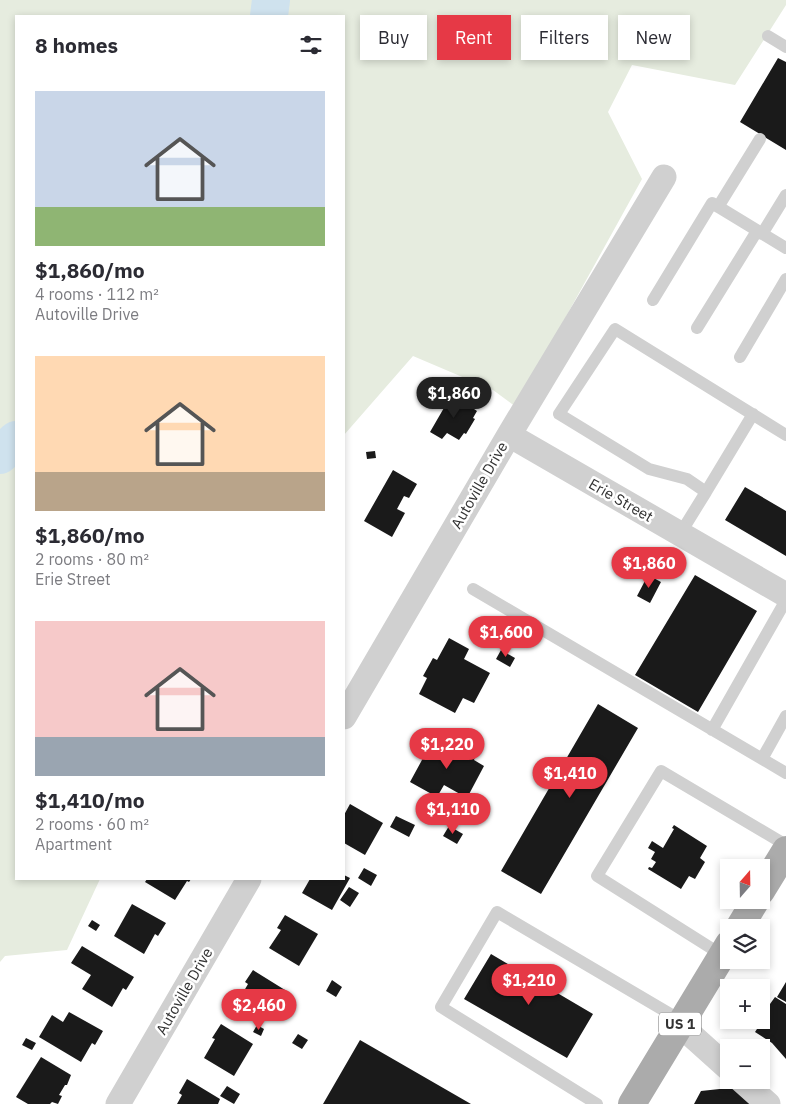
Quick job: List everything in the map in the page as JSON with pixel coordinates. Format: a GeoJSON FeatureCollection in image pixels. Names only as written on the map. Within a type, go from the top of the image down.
{"type":"FeatureCollection","features":[{"type":"Feature","properties":{"kind":"main road"},"geometry":{"type":"LineString","coordinates":[[770,876],[786,850]]}},
{"type":"Feature","properties":{"kind":"main road","name":"US 1"},"geometry":{"type":"LineString","coordinates":[[632,1104],[720,958]]}},
{"type":"Feature","properties":{"kind":"street","name":"Autoville Drive"},"geometry":{"type":"LineString","coordinates":[[345,715],[509,435],[664,177]]}},
{"type":"Feature","properties":{"kind":"street","name":"Erie Street"},"geometry":{"type":"LineString","coordinates":[[509,435],[786,595]]}},
{"type":"Feature","properties":{"kind":"street","name":"Autoville Drive"},"geometry":{"type":"LineString","coordinates":[[118,1104],[248,880]]}},
{"type":"Feature","properties":{"kind":"street"},"geometry":{"type":"LineString","coordinates":[[681,1023],[720,1060]]}},
{"type":"Feature","properties":{"kind":"street"},"geometry":{"type":"LineString","coordinates":[[751,1089],[768,1104]]}},
{"type":"Feature","properties":{"kind":"lane"},"geometry":{"type":"LineString","coordinates":[[768,36],[786,46]]}},
{"type":"Feature","properties":{"kind":"lane"},"geometry":{"type":"LineString","coordinates":[[718,207],[760,139]]}},
{"type":"Feature","properties":{"kind":"lane"},"geometry":{"type":"LineString","coordinates":[[697,328],[786,195]]}},
{"type":"Feature","properties":{"kind":"lane"},"geometry":{"type":"LineString","coordinates":[[653,300],[712,203],[786,248]]}},
{"type":"Feature","properties":{"kind":"lane"},"geometry":{"type":"LineString","coordinates":[[740,357],[786,279]]}},
{"type":"Feature","properties":{"kind":"lane"},"geometry":{"type":"LineString","coordinates":[[706,492],[687,479],[650,469],[559,414],[615,329],[786,435]]}},
{"type":"Feature","properties":{"kind":"lane"},"geometry":{"type":"LineString","coordinates":[[680,534],[753,414]]}},
{"type":"Feature","properties":{"kind":"lane"},"geometry":{"type":"LineString","coordinates":[[473,588],[786,773]]}},
{"type":"Feature","properties":{"kind":"lane"},"geometry":{"type":"LineString","coordinates":[[712,730],[786,600]]}},
{"type":"Feature","properties":{"kind":"lane"},"geometry":{"type":"LineString","coordinates":[[762,759],[786,716]]}},
{"type":"Feature","properties":{"kind":"lane"},"geometry":{"type":"LineString","coordinates":[[720,947],[598,876],[661,771],[786,846]]}},
{"type":"Feature","properties":{"kind":"lane"},"geometry":{"type":"LineString","coordinates":[[597,1104],[441,1007],[497,912],[681,1023]]}},
{"type":"Feature","properties":{"kind":"shaded area"},"geometry":{"type":"Polygon","coordinates":[[[0,0],[786,0],[786,5],[735,85],[632,65],[608,112],[642,179],[516,407],[493,390],[413,356],[345,434],[345,15],[15,15],[15,880],[100,880],[67,950],[5,956],[0,962],[0,0]]]}},
{"type":"Feature","properties":{"kind":"building"},"geometry":{"type":"Polygon","coordinates":[[[778,58],[786,62],[786,150],[740,122],[778,58]]]}},
{"type":"Feature","properties":{"kind":"building"},"geometry":{"type":"Polygon","coordinates":[[[452,394],[477,411],[473,418],[475,419],[466,434],[464,433],[459,440],[447,433],[442,439],[430,432],[452,394]]]}},
{"type":"Feature","properties":{"kind":"building"},"geometry":{"type":"Polygon","coordinates":[[[375,451],[376,458],[367,459],[366,452],[375,451]]]}},
{"type":"Feature","properties":{"kind":"building"},"geometry":{"type":"Polygon","coordinates":[[[393,470],[417,484],[409,498],[404,496],[397,509],[405,513],[392,537],[364,521],[393,470]]]}},
{"type":"Feature","properties":{"kind":"building"},"geometry":{"type":"Polygon","coordinates":[[[745,487],[786,511],[786,556],[725,520],[745,487]]]}},
{"type":"Feature","properties":{"kind":"building"},"geometry":{"type":"Polygon","coordinates":[[[648,575],[661,582],[650,603],[637,596],[648,575]]]}},
{"type":"Feature","properties":{"kind":"building"},"geometry":{"type":"Polygon","coordinates":[[[695,575],[757,611],[698,712],[635,675],[695,575]]]}},
{"type":"Feature","properties":{"kind":"building"},"geometry":{"type":"Polygon","coordinates":[[[449,638],[469,649],[464,659],[490,673],[474,703],[463,698],[455,713],[419,694],[427,678],[423,676],[433,658],[437,660],[449,638]]]}},
{"type":"Feature","properties":{"kind":"building"},"geometry":{"type":"Polygon","coordinates":[[[501,650],[515,658],[510,667],[496,659],[501,650]]]}},
{"type":"Feature","properties":{"kind":"building"},"geometry":{"type":"Polygon","coordinates":[[[598,704],[638,728],[541,894],[501,871],[598,704]]]}},
{"type":"Feature","properties":{"kind":"building"},"geometry":{"type":"Polygon","coordinates":[[[435,736],[475,757],[474,760],[484,766],[467,798],[444,785],[437,797],[410,782],[435,736]]]}},
{"type":"Feature","properties":{"kind":"building"},"geometry":{"type":"Polygon","coordinates":[[[350,804],[383,823],[365,855],[345,844],[345,813],[350,804]]]}},
{"type":"Feature","properties":{"kind":"building"},"geometry":{"type":"Polygon","coordinates":[[[396,816],[415,825],[409,837],[390,827],[396,816]]]}},
{"type":"Feature","properties":{"kind":"building"},"geometry":{"type":"Polygon","coordinates":[[[674,825],[707,846],[700,858],[705,862],[695,879],[689,876],[681,889],[648,869],[649,867],[652,868],[656,862],[651,859],[655,852],[648,848],[652,841],[663,848],[674,829],[672,828],[674,825]]]}},
{"type":"Feature","properties":{"kind":"building"},"geometry":{"type":"Polygon","coordinates":[[[449,826],[463,834],[457,844],[443,836],[449,826]]]}},
{"type":"Feature","properties":{"kind":"building"},"geometry":{"type":"Polygon","coordinates":[[[364,868],[377,875],[371,886],[358,878],[364,868]]]}},
{"type":"Feature","properties":{"kind":"building"},"geometry":{"type":"Polygon","coordinates":[[[345,876],[350,878],[332,910],[302,893],[309,880],[345,880],[345,876]]]}},
{"type":"Feature","properties":{"kind":"building"},"geometry":{"type":"Polygon","coordinates":[[[146,880],[190,880],[189,882],[187,881],[175,900],[145,882],[146,880]]]}},
{"type":"Feature","properties":{"kind":"building"},"geometry":{"type":"Polygon","coordinates":[[[349,887],[359,893],[350,907],[340,900],[349,887]]]}},
{"type":"Feature","properties":{"kind":"building"},"geometry":{"type":"Polygon","coordinates":[[[132,904],[166,923],[158,936],[155,934],[144,954],[114,936],[132,904]]]}},
{"type":"Feature","properties":{"kind":"building"},"geometry":{"type":"Polygon","coordinates":[[[285,915],[318,934],[299,966],[269,948],[281,930],[277,928],[285,915]]]}},
{"type":"Feature","properties":{"kind":"building"},"geometry":{"type":"Polygon","coordinates":[[[92,920],[100,925],[96,931],[88,926],[92,920]]]}},
{"type":"Feature","properties":{"kind":"building"},"geometry":{"type":"Polygon","coordinates":[[[82,946],[134,977],[126,990],[123,988],[112,1007],[82,989],[91,975],[71,963],[82,946]]]}},
{"type":"Feature","properties":{"kind":"building"},"geometry":{"type":"Polygon","coordinates":[[[491,954],[593,1014],[567,1058],[464,999],[491,954]]]}},
{"type":"Feature","properties":{"kind":"building"},"geometry":{"type":"Polygon","coordinates":[[[253,970],[285,990],[267,1020],[237,1003],[248,984],[245,982],[253,970]]]}},
{"type":"Feature","properties":{"kind":"building"},"geometry":{"type":"Polygon","coordinates":[[[332,980],[342,987],[336,997],[326,991],[332,980]]]}},
{"type":"Feature","properties":{"kind":"building"},"geometry":{"type":"Polygon","coordinates":[[[786,982],[786,1002],[777,997],[786,982]]]}},
{"type":"Feature","properties":{"kind":"building"},"geometry":{"type":"Polygon","coordinates":[[[775,997],[786,1004],[786,1059],[770,1042],[770,1039],[766,1039],[755,1032],[757,1029],[770,1029],[770,1004],[775,997]]]}},
{"type":"Feature","properties":{"kind":"building"},"geometry":{"type":"Polygon","coordinates":[[[69,1012],[103,1031],[95,1045],[92,1043],[81,1062],[39,1037],[52,1015],[63,1022],[69,1012]]]}},
{"type":"Feature","properties":{"kind":"building"},"geometry":{"type":"Polygon","coordinates":[[[221,1024],[253,1044],[234,1076],[204,1058],[215,1039],[212,1038],[221,1024]]]}},
{"type":"Feature","properties":{"kind":"building"},"geometry":{"type":"Polygon","coordinates":[[[257,1025],[264,1029],[261,1036],[253,1032],[257,1025]]]}},
{"type":"Feature","properties":{"kind":"building"},"geometry":{"type":"Polygon","coordinates":[[[298,1034],[308,1040],[302,1049],[292,1043],[298,1034]]]}},
{"type":"Feature","properties":{"kind":"building"},"geometry":{"type":"Polygon","coordinates":[[[26,1038],[36,1043],[32,1050],[22,1045],[26,1038]]]}},
{"type":"Feature","properties":{"kind":"building"},"geometry":{"type":"Polygon","coordinates":[[[360,1040],[471,1104],[323,1104],[360,1040]]]}},
{"type":"Feature","properties":{"kind":"building"},"geometry":{"type":"Polygon","coordinates":[[[41,1057],[71,1075],[67,1085],[65,1085],[59,1095],[62,1096],[58,1104],[52,1102],[50,1104],[28,1104],[16,1097],[41,1057]]]}},
{"type":"Feature","properties":{"kind":"building"},"geometry":{"type":"Polygon","coordinates":[[[187,1079],[220,1099],[218,1104],[177,1104],[182,1095],[179,1093],[187,1079]]]}},
{"type":"Feature","properties":{"kind":"building"},"geometry":{"type":"Polygon","coordinates":[[[227,1086],[240,1094],[234,1104],[220,1096],[227,1086]]]}},
{"type":"Feature","properties":{"kind":"building"},"geometry":{"type":"Polygon","coordinates":[[[740,1089],[755,1104],[694,1104],[701,1091],[740,1089]]]}},
{"type":"Feature","properties":{"kind":"waterway"},"geometry":{"type":"LineString","coordinates":[[269,15],[271,0]]}},
{"type":"Feature","properties":{"kind":"waterway"},"geometry":{"type":"LineString","coordinates":[[0,455],[15,441]]}}]}
